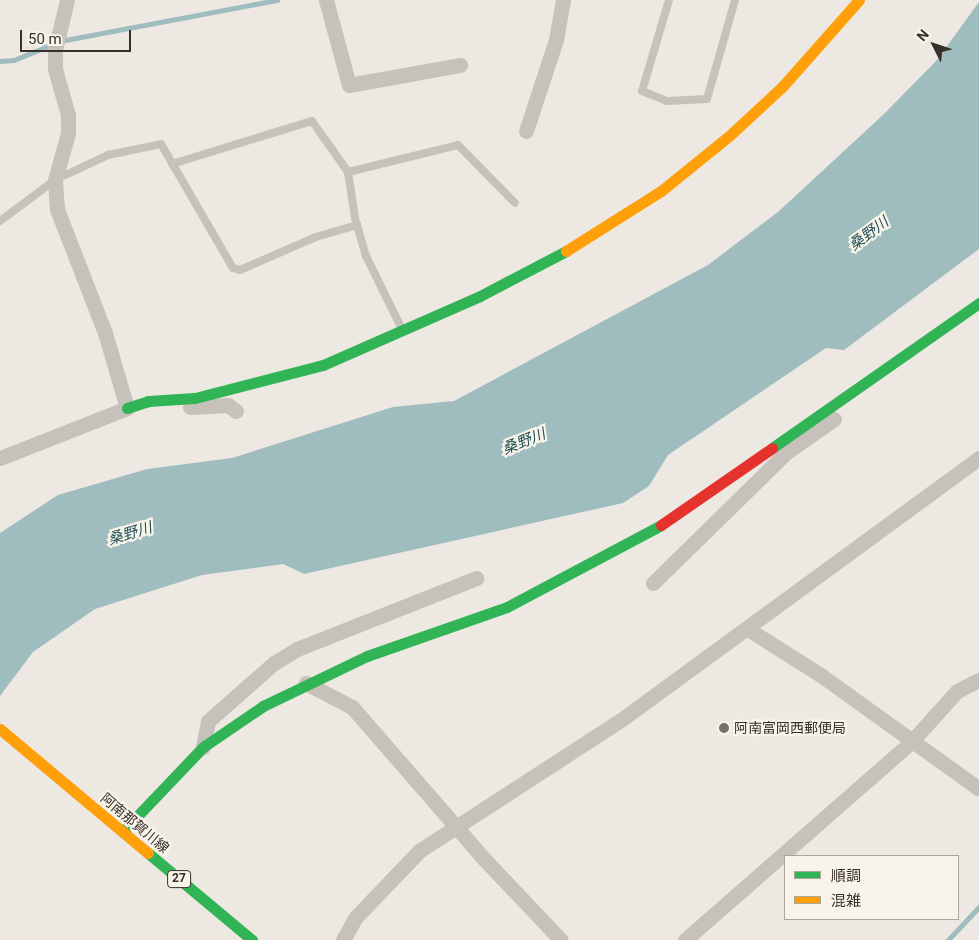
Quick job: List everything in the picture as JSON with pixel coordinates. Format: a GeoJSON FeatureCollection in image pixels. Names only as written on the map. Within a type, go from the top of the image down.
{"type":"FeatureCollection","features":[{"type":"Feature","properties":{"kind":"street"},"geometry":{"type":"LineString","coordinates":[[67,0],[55,50],[55,69],[64,96],[68,133],[55,180],[57,209],[70,252],[105,333],[127,408]]}},
{"type":"Feature","properties":{"kind":"street"},"geometry":{"type":"LineString","coordinates":[[326,0],[349,85],[460,65]]}},
{"type":"Feature","properties":{"kind":"street"},"geometry":{"type":"LineString","coordinates":[[526,131],[556,40],[563,0]]}},
{"type":"Feature","properties":{"kind":"street"},"geometry":{"type":"LineString","coordinates":[[0,458],[148,401],[194,398],[323,365],[403,331],[522,276],[587,240],[661,191],[782,87],[859,0]]}},
{"type":"Feature","properties":{"kind":"street"},"geometry":{"type":"LineString","coordinates":[[654,583],[788,445],[979,302]]}},
{"type":"Feature","properties":{"kind":"street"},"geometry":{"type":"LineString","coordinates":[[123,831],[203,747],[263,706],[306,683],[367,656],[507,607],[583,570],[664,524],[788,445],[979,317]]}},
{"type":"Feature","properties":{"kind":"street"},"geometry":{"type":"LineString","coordinates":[[127,408],[228,405],[236,411]]}},
{"type":"Feature","properties":{"kind":"street"},"geometry":{"type":"LineString","coordinates":[[344,940],[356,917],[391,878],[454,826],[625,717],[748,629],[979,458]]}},
{"type":"Feature","properties":{"kind":"street"},"geometry":{"type":"LineString","coordinates":[[203,747],[208,721],[289,654],[476,578]]}},
{"type":"Feature","properties":{"kind":"street"},"geometry":{"type":"LineString","coordinates":[[748,629],[979,789]]}},
{"type":"Feature","properties":{"kind":"street"},"geometry":{"type":"LineString","coordinates":[[686,940],[912,741],[957,691],[979,680]]}},
{"type":"Feature","properties":{"kind":"street"},"geometry":{"type":"LineString","coordinates":[[306,683],[352,707],[454,826],[561,940]]}},
{"type":"Feature","properties":{"kind":"street","name":"阿南那賀川線"},"geometry":{"type":"LineString","coordinates":[[0,729],[252,940]]}},
{"type":"Feature","properties":{"kind":"lane"},"geometry":{"type":"LineString","coordinates":[[669,0],[642,91],[667,101],[707,99],[735,0]]}},
{"type":"Feature","properties":{"kind":"lane"},"geometry":{"type":"LineString","coordinates":[[172,164],[312,121],[348,172],[357,225],[366,256],[403,331]]}},
{"type":"Feature","properties":{"kind":"lane"},"geometry":{"type":"LineString","coordinates":[[0,221],[55,180],[108,155],[161,144],[233,268],[240,270],[316,237],[357,225]]}},
{"type":"Feature","properties":{"kind":"lane"},"geometry":{"type":"LineString","coordinates":[[348,172],[458,145],[515,203]]}},
{"type":"Feature","properties":{"kind":"water","name":"桑野川"},"geometry":{"type":"Polygon","coordinates":[[[979,2],[979,249],[844,350],[826,348],[668,455],[649,486],[623,503],[304,574],[283,564],[202,575],[95,609],[33,652],[0,696],[0,533],[58,495],[147,469],[232,458],[393,407],[454,401],[708,265],[778,212],[885,113],[937,60],[979,2]]]}},
{"type":"Feature","properties":{"kind":"waterway"},"geometry":{"type":"LineString","coordinates":[[60,41],[277,0]]}},
{"type":"Feature","properties":{"kind":"waterway"},"geometry":{"type":"LineString","coordinates":[[0,61],[14,60],[53,44]]}},
{"type":"Feature","properties":{"kind":"waterway"},"geometry":{"type":"LineString","coordinates":[[948,940],[979,907]]}},
{"type":"Feature","properties":{"kind":"traffic: fast"},"geometry":{"type":"LineString","coordinates":[[127,408],[148,401],[195,398],[323,365],[480,296],[566,251]]}},
{"type":"Feature","properties":{"kind":"traffic: fast"},"geometry":{"type":"LineString","coordinates":[[772,448],[979,303]]}},
{"type":"Feature","properties":{"kind":"traffic: fast"},"geometry":{"type":"LineString","coordinates":[[123,831],[203,747],[263,706],[367,656],[507,607],[661,525]]}},
{"type":"Feature","properties":{"kind":"traffic: fast"},"geometry":{"type":"LineString","coordinates":[[148,853],[252,940]]}},
{"type":"Feature","properties":{"kind":"traffic: slow"},"geometry":{"type":"LineString","coordinates":[[566,251],[661,191],[729,136],[782,87],[859,0]]}},
{"type":"Feature","properties":{"kind":"traffic: slow"},"geometry":{"type":"LineString","coordinates":[[0,729],[148,853]]}},
{"type":"Feature","properties":{"kind":"traffic: jam"},"geometry":{"type":"LineString","coordinates":[[661,525],[772,448]]}},
{"type":"Feature","properties":{"kind":"place","name":"阿南富岡西郵便局"},"geometry":{"type":"Point","coordinates":[724,728]}}]}
